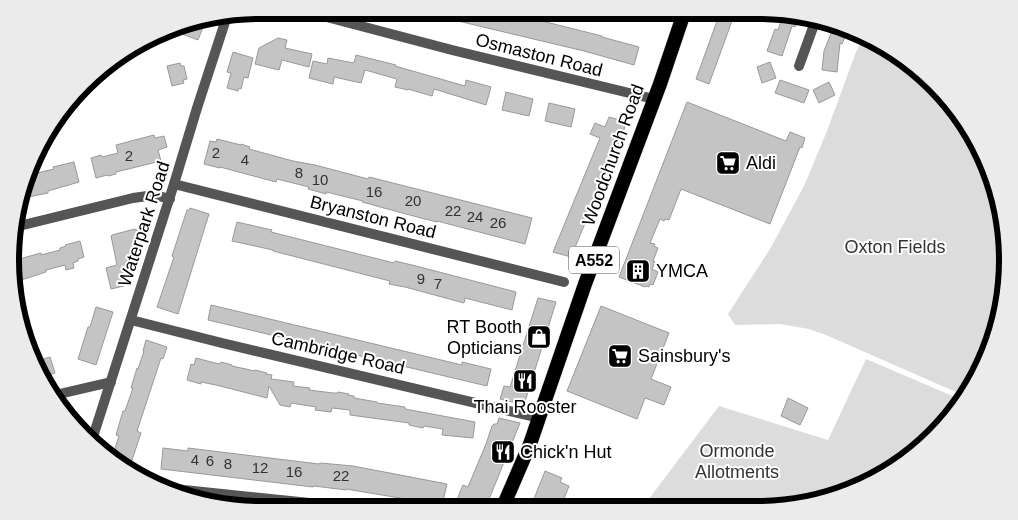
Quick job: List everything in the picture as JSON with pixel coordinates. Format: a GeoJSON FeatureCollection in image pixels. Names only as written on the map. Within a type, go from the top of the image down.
{"type":"FeatureCollection","features":[{"type":"Feature","properties":{"kind":"highway","name":"Woodchurch Road"},"geometry":{"type":"LineString","coordinates":[[505,501],[530,444],[585,284],[682,19]]}},
{"type":"Feature","properties":{"kind":"street","name":"Osmaston Road"},"geometry":{"type":"LineString","coordinates":[[334,19],[654,99]]}},
{"type":"Feature","properties":{"kind":"street","name":"Waterpark Road"},"geometry":{"type":"LineString","coordinates":[[94,435],[225,21]]}},
{"type":"Feature","properties":{"kind":"street"},"geometry":{"type":"LineString","coordinates":[[799,66],[814,25]]}},
{"type":"Feature","properties":{"kind":"street","name":"Bryanston Road"},"geometry":{"type":"LineString","coordinates":[[174,184],[564,282]]}},
{"type":"Feature","properties":{"kind":"street"},"geometry":{"type":"LineString","coordinates":[[21,225],[132,198],[155,195],[170,199]]}},
{"type":"Feature","properties":{"kind":"street","name":"Cambridge Road"},"geometry":{"type":"LineString","coordinates":[[131,320],[539,418]]}},
{"type":"Feature","properties":{"kind":"street"},"geometry":{"type":"LineString","coordinates":[[59,394],[111,382]]}},
{"type":"Feature","properties":{"kind":"street"},"geometry":{"type":"LineString","coordinates":[[190,490],[291,501]]}},
{"type":"Feature","properties":{"kind":"green space","name":"Oxton Fields"},"geometry":{"type":"Polygon","coordinates":[[[861,42],[879,51],[929,89],[967,139],[981,168],[991,198],[999,244],[999,276],[995,307],[981,352],[959,394],[809,329],[780,324],[735,325],[728,314],[770,249],[804,186],[827,131],[861,42]]]}},
{"type":"Feature","properties":{"kind":"green space","name":"Ormonde Allotments"},"geometry":{"type":"Polygon","coordinates":[[[866,359],[956,398],[929,431],[892,461],[865,476],[836,488],[805,497],[774,501],[647,501],[719,406],[828,440],[866,359]]]}},
{"type":"Feature","properties":{"kind":"building"},"geometry":{"type":"Polygon","coordinates":[[[451,19],[534,19],[639,47],[634,65],[451,19]]]}},
{"type":"Feature","properties":{"kind":"building"},"geometry":{"type":"Polygon","coordinates":[[[718,19],[733,19],[709,84],[696,79],[718,19]]]}},
{"type":"Feature","properties":{"kind":"building"},"geometry":{"type":"Polygon","coordinates":[[[782,20],[797,22],[795,27],[792,26],[782,56],[767,51],[775,29],[778,30],[782,20]]]}},
{"type":"Feature","properties":{"kind":"building"},"geometry":{"type":"Polygon","coordinates":[[[204,25],[198,40],[182,34],[183,32],[204,25]]]}},
{"type":"Feature","properties":{"kind":"building"},"geometry":{"type":"Polygon","coordinates":[[[832,31],[846,35],[842,44],[840,43],[837,72],[822,70],[824,51],[832,31]]]}},
{"type":"Feature","properties":{"kind":"building"},"geometry":{"type":"Polygon","coordinates":[[[278,38],[287,40],[285,48],[312,54],[309,67],[282,60],[279,70],[255,64],[259,48],[278,38]]]}},
{"type":"Feature","properties":{"kind":"building"},"geometry":{"type":"Polygon","coordinates":[[[233,52],[253,58],[248,78],[244,77],[241,89],[239,88],[238,91],[227,88],[231,73],[227,72],[233,52]]]}},
{"type":"Feature","properties":{"kind":"building"},"geometry":{"type":"Polygon","coordinates":[[[356,55],[465,86],[466,80],[491,87],[486,105],[434,89],[432,96],[395,87],[397,79],[365,70],[361,83],[334,77],[333,84],[309,78],[313,61],[327,64],[328,58],[354,63],[356,55]]]}},
{"type":"Feature","properties":{"kind":"building"},"geometry":{"type":"Polygon","coordinates":[[[770,62],[776,78],[762,83],[757,67],[770,62]]]}},
{"type":"Feature","properties":{"kind":"building"},"geometry":{"type":"Polygon","coordinates":[[[180,63],[181,66],[184,66],[187,79],[183,80],[184,83],[172,86],[167,66],[180,63]]]}},
{"type":"Feature","properties":{"kind":"building"},"geometry":{"type":"Polygon","coordinates":[[[780,80],[809,90],[804,103],[775,93],[780,80]]]}},
{"type":"Feature","properties":{"kind":"building"},"geometry":{"type":"Polygon","coordinates":[[[829,82],[835,95],[819,103],[813,90],[829,82]]]}},
{"type":"Feature","properties":{"kind":"building"},"geometry":{"type":"Polygon","coordinates":[[[506,92],[533,99],[529,116],[502,110],[506,92]]]}},
{"type":"Feature","properties":{"kind":"building","name":"Aldi"},"geometry":{"type":"Polygon","coordinates":[[[687,102],[786,141],[790,132],[805,138],[770,224],[681,189],[669,220],[665,219],[664,221],[660,219],[650,243],[655,244],[654,246],[658,248],[652,269],[658,272],[653,285],[650,284],[649,287],[645,287],[619,277],[687,102]]]}},
{"type":"Feature","properties":{"kind":"building"},"geometry":{"type":"Polygon","coordinates":[[[549,103],[575,109],[571,127],[545,121],[549,103]]]}},
{"type":"Feature","properties":{"kind":"building"},"geometry":{"type":"Polygon","coordinates":[[[609,117],[627,122],[616,149],[571,257],[553,252],[600,138],[590,134],[595,123],[605,127],[609,117]]]}},
{"type":"Feature","properties":{"kind":"building"},"geometry":{"type":"Polygon","coordinates":[[[154,135],[155,138],[164,136],[167,147],[158,150],[161,161],[96,178],[91,158],[118,153],[116,145],[154,135]]]}},
{"type":"Feature","properties":{"kind":"building"},"geometry":{"type":"Polygon","coordinates":[[[217,139],[241,144],[250,147],[249,149],[293,161],[368,179],[369,177],[532,218],[525,244],[421,218],[363,201],[326,192],[326,194],[308,189],[309,187],[277,179],[276,182],[204,164],[210,141],[216,142],[217,139]]]}},
{"type":"Feature","properties":{"kind":"building"},"geometry":{"type":"Polygon","coordinates":[[[74,162],[79,182],[48,191],[48,193],[27,197],[36,170],[37,173],[54,169],[53,167],[74,162]]]}},
{"type":"Feature","properties":{"kind":"building"},"geometry":{"type":"Polygon","coordinates":[[[190,208],[209,214],[178,314],[157,307],[187,210],[190,208]]]}},
{"type":"Feature","properties":{"kind":"building"},"geometry":{"type":"Polygon","coordinates":[[[237,222],[394,263],[395,261],[516,292],[512,310],[465,298],[464,303],[389,284],[390,281],[232,241],[237,222]]]}},
{"type":"Feature","properties":{"kind":"building"},"geometry":{"type":"Polygon","coordinates":[[[135,229],[139,239],[136,240],[137,245],[132,247],[134,255],[130,255],[131,260],[126,261],[128,277],[122,279],[124,286],[111,289],[106,268],[117,265],[111,236],[135,229]]]}},
{"type":"Feature","properties":{"kind":"building"},"geometry":{"type":"Polygon","coordinates":[[[80,241],[84,257],[73,263],[74,268],[66,270],[65,265],[20,281],[19,259],[60,250],[65,245],[80,241]]]}},
{"type":"Feature","properties":{"kind":"building"},"geometry":{"type":"Polygon","coordinates":[[[538,298],[556,302],[524,405],[500,399],[504,386],[510,387],[538,298]]]}},
{"type":"Feature","properties":{"kind":"building"},"geometry":{"type":"Polygon","coordinates":[[[211,305],[462,365],[462,362],[491,369],[487,386],[208,320],[211,305]]]}},
{"type":"Feature","properties":{"kind":"building","name":"Sainsbury's"},"geometry":{"type":"Polygon","coordinates":[[[601,306],[669,333],[651,379],[671,387],[664,405],[645,398],[637,419],[567,391],[601,306]]]}},
{"type":"Feature","properties":{"kind":"building"},"geometry":{"type":"Polygon","coordinates":[[[96,307],[113,312],[96,365],[78,359],[96,307]]]}},
{"type":"Feature","properties":{"kind":"building"},"geometry":{"type":"Polygon","coordinates":[[[146,340],[167,347],[163,359],[161,358],[137,431],[141,433],[131,463],[114,452],[119,436],[116,435],[123,411],[125,411],[133,388],[131,388],[146,340]]]}},
{"type":"Feature","properties":{"kind":"building"},"geometry":{"type":"Polygon","coordinates":[[[50,357],[55,373],[48,375],[41,360],[50,357]]]}},
{"type":"Feature","properties":{"kind":"building"},"geometry":{"type":"Polygon","coordinates":[[[196,358],[267,373],[272,375],[271,379],[294,382],[293,386],[310,388],[309,390],[349,394],[354,396],[354,398],[475,422],[473,438],[442,435],[443,429],[424,426],[423,428],[409,425],[409,423],[350,415],[350,410],[332,408],[331,412],[315,410],[316,407],[291,403],[290,407],[280,405],[269,386],[267,398],[187,380],[191,364],[194,365],[196,358]]]}},
{"type":"Feature","properties":{"kind":"building"},"geometry":{"type":"Polygon","coordinates":[[[788,398],[808,408],[800,425],[781,416],[788,398]]]}},
{"type":"Feature","properties":{"kind":"building"},"geometry":{"type":"Polygon","coordinates":[[[499,418],[520,423],[488,501],[456,501],[463,485],[468,487],[492,426],[497,424],[499,418]]]}},
{"type":"Feature","properties":{"kind":"building"},"geometry":{"type":"Polygon","coordinates":[[[163,448],[188,451],[188,448],[319,464],[353,466],[447,484],[443,501],[418,501],[346,489],[313,487],[161,469],[163,448]]]}},
{"type":"Feature","properties":{"kind":"building"},"geometry":{"type":"Polygon","coordinates":[[[545,471],[562,478],[560,482],[569,486],[563,501],[533,501],[545,471]]]}},
{"type":"Feature","properties":{"kind":"place","name":"Aldi"},"geometry":{"type":"Point","coordinates":[728,163]}},
{"type":"Feature","properties":{"kind":"place","name":"YMCA"},"geometry":{"type":"Point","coordinates":[638,271]}},
{"type":"Feature","properties":{"kind":"place","name":"RT Booth Opticians"},"geometry":{"type":"Point","coordinates":[539,337]}},
{"type":"Feature","properties":{"kind":"place","name":"Sainsbury's"},"geometry":{"type":"Point","coordinates":[620,356]}},
{"type":"Feature","properties":{"kind":"place","name":"Thai Rooster"},"geometry":{"type":"Point","coordinates":[525,381]}},
{"type":"Feature","properties":{"kind":"place","name":"Chick'n Hut"},"geometry":{"type":"Point","coordinates":[503,452]}}]}
